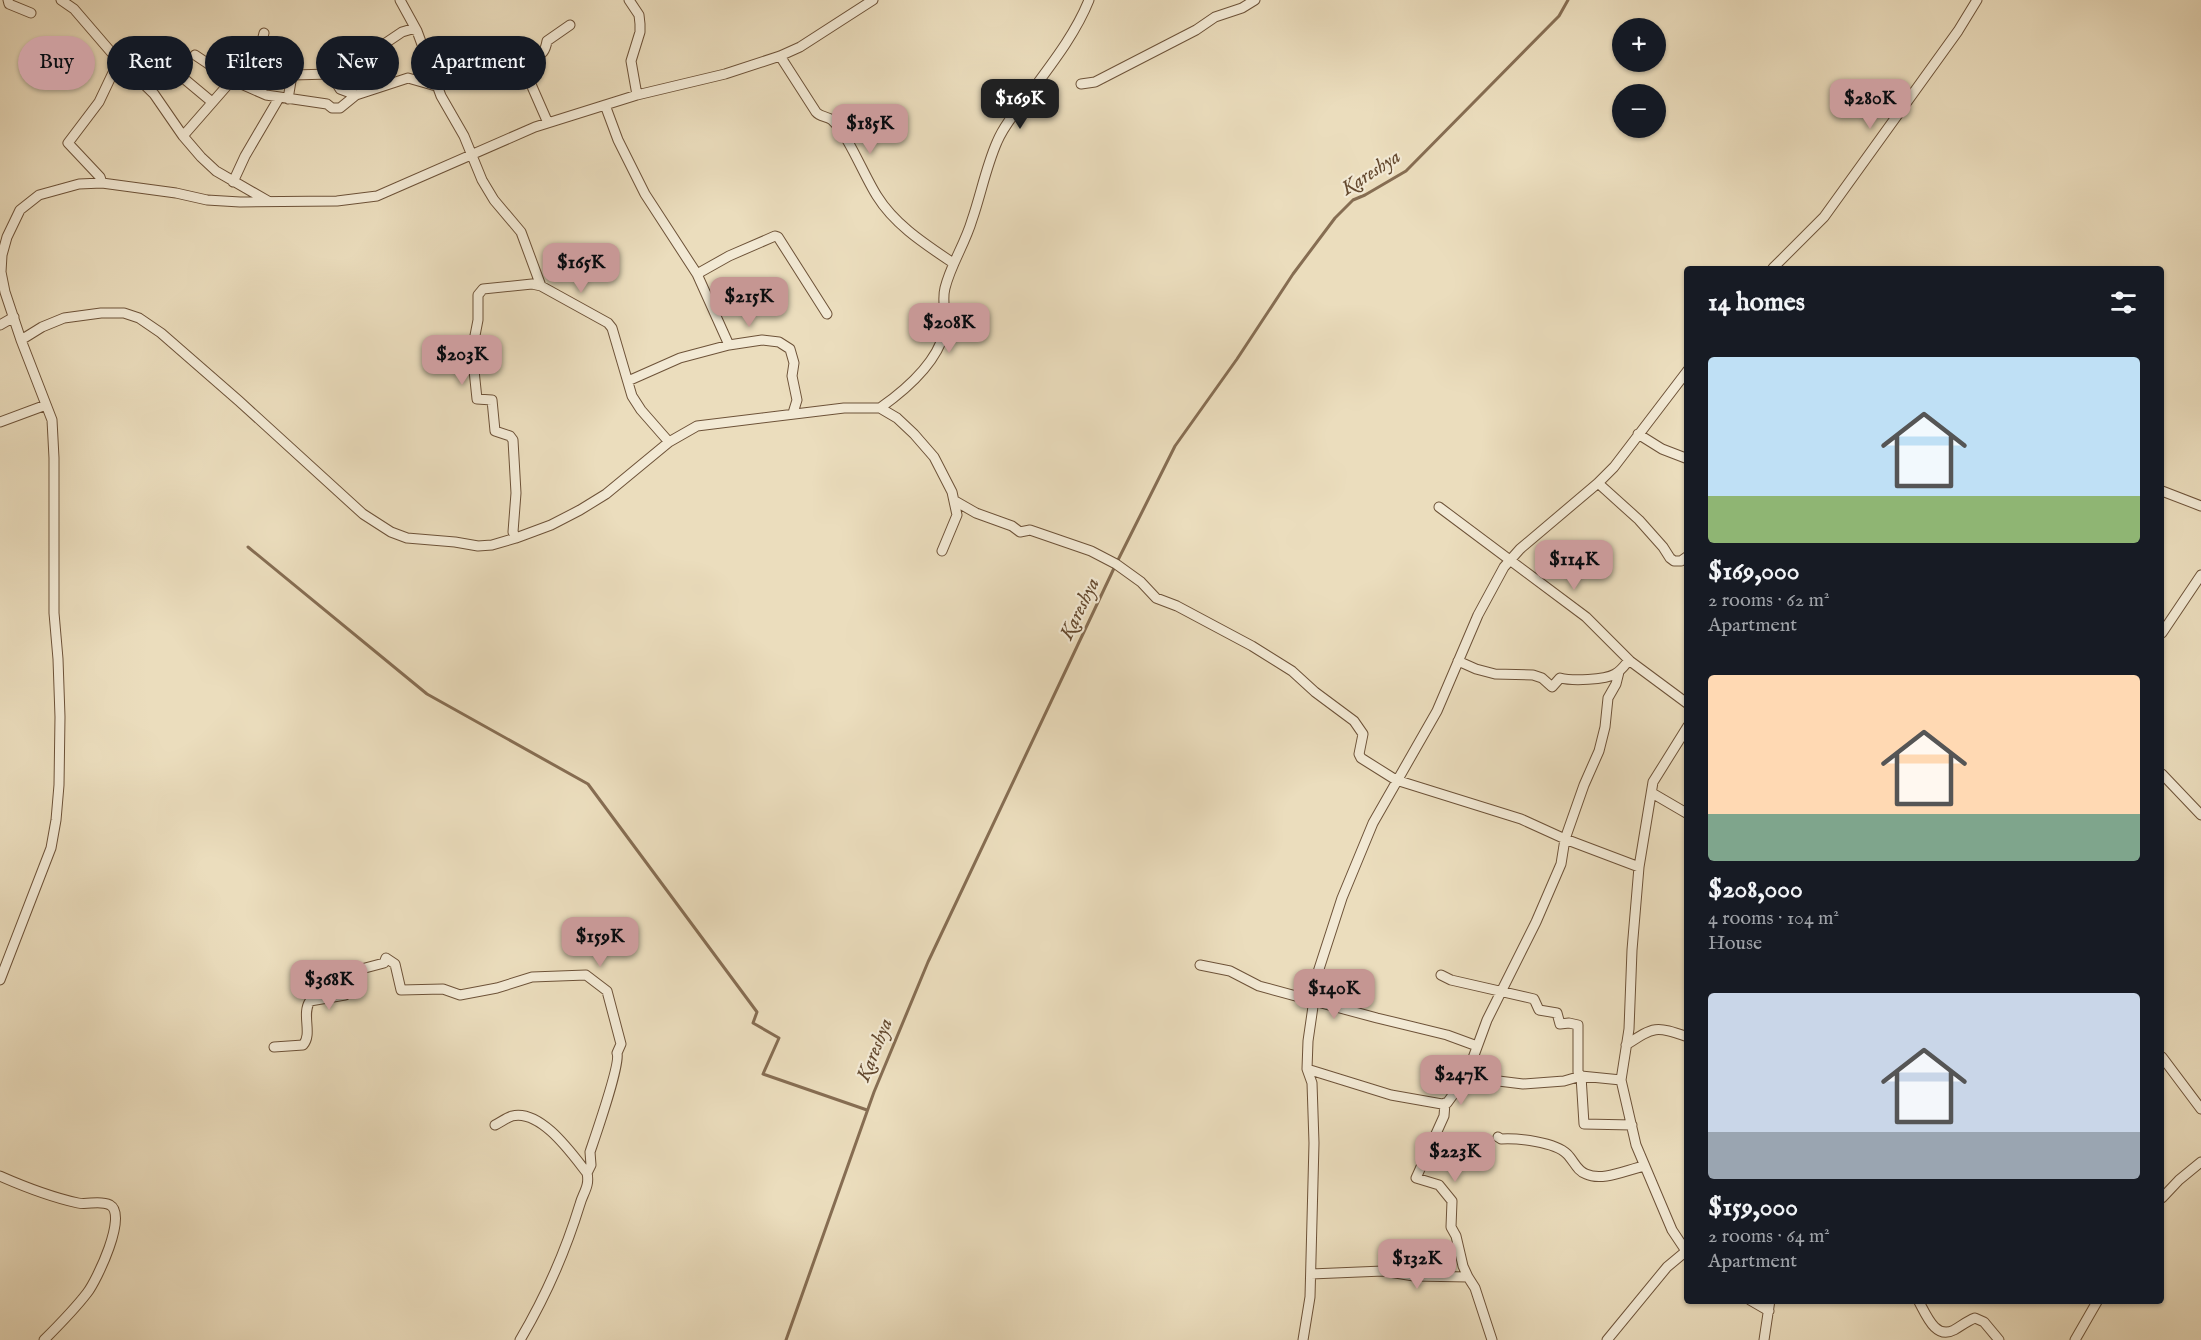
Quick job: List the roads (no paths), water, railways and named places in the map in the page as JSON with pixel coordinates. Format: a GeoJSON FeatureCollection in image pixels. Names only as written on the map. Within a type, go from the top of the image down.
{"type":"FeatureCollection","features":[{"type":"Feature","properties":{"kind":"street"},"geometry":{"type":"LineString","coordinates":[[8,0],[9,4],[31,13]]}},
{"type":"Feature","properties":{"kind":"street"},"geometry":{"type":"LineString","coordinates":[[61,0],[75,5],[107,45]]}},
{"type":"Feature","properties":{"kind":"street"},"geometry":{"type":"LineString","coordinates":[[400,0],[419,36]]}},
{"type":"Feature","properties":{"kind":"street"},"geometry":{"type":"LineString","coordinates":[[629,0],[639,15],[640,24],[640,32],[631,61],[638,95]]}},
{"type":"Feature","properties":{"kind":"street"},"geometry":{"type":"LineString","coordinates":[[0,980],[51,848],[57,815],[60,717],[54,613],[52,420],[3,291],[1,272],[2,255],[7,237],[21,210],[39,195],[79,184],[102,183],[176,193],[207,200],[271,203],[337,201],[377,196],[472,153],[548,123],[638,95],[725,74],[780,56],[800,47],[873,0]]}},
{"type":"Feature","properties":{"kind":"street"},"geometry":{"type":"LineString","coordinates":[[880,408],[901,394],[928,363],[939,345],[945,324],[942,301],[953,263],[971,223],[998,139],[1055,60],[1085,11],[1089,0]]}},
{"type":"Feature","properties":{"kind":"street"},"geometry":{"type":"LineString","coordinates":[[1082,84],[1095,82],[1196,30],[1215,17],[1242,8],[1255,0]]}},
{"type":"Feature","properties":{"kind":"street"},"geometry":{"type":"LineString","coordinates":[[1775,266],[1824,217],[1958,31],[1977,0]]}},
{"type":"Feature","properties":{"kind":"street"},"geometry":{"type":"LineString","coordinates":[[548,123],[530,82],[527,66],[531,60],[544,54],[548,41],[570,25]]}},
{"type":"Feature","properties":{"kind":"street"},"geometry":{"type":"LineString","coordinates":[[396,36],[412,29],[417,31]]}},
{"type":"Feature","properties":{"kind":"street"},"geometry":{"type":"LineString","coordinates":[[195,55],[205,62]]}},
{"type":"Feature","properties":{"kind":"street"},"geometry":{"type":"LineString","coordinates":[[780,56],[819,116],[832,120],[878,198],[892,215],[917,238],[953,263]]}},
{"type":"Feature","properties":{"kind":"street"},"geometry":{"type":"LineString","coordinates":[[233,182],[245,156],[283,99],[292,75],[316,74]]}},
{"type":"Feature","properties":{"kind":"street"},"geometry":{"type":"LineString","coordinates":[[254,90],[283,99],[340,108],[356,95],[411,78]]}},
{"type":"Feature","properties":{"kind":"street"},"geometry":{"type":"LineString","coordinates":[[102,183],[100,177],[68,143],[99,102],[107,85]]}},
{"type":"Feature","properties":{"kind":"street"},"geometry":{"type":"LineString","coordinates":[[193,86],[212,102]]}},
{"type":"Feature","properties":{"kind":"street"},"geometry":{"type":"LineString","coordinates":[[150,90],[183,136],[216,171],[271,203]]}},
{"type":"Feature","properties":{"kind":"street"},"geometry":{"type":"LineString","coordinates":[[183,136],[223,90]]}},
{"type":"Feature","properties":{"kind":"street"},"geometry":{"type":"LineString","coordinates":[[343,90],[356,95]]}},
{"type":"Feature","properties":{"kind":"street"},"geometry":{"type":"LineString","coordinates":[[438,90],[472,153],[482,180],[494,200],[521,232],[542,286]]}},
{"type":"Feature","properties":{"kind":"street"},"geometry":{"type":"LineString","coordinates":[[605,105],[622,149],[645,194],[697,274],[729,345]]}},
{"type":"Feature","properties":{"kind":"street"},"geometry":{"type":"LineString","coordinates":[[697,274],[729,256],[775,236],[778,237],[827,314]]}},
{"type":"Feature","properties":{"kind":"street"},"geometry":{"type":"LineString","coordinates":[[516,538],[513,532],[516,493],[513,440],[510,436],[495,431],[492,400],[477,399],[472,351],[478,295],[483,289],[532,284],[542,286],[608,323],[612,328],[635,402],[669,441]]}},
{"type":"Feature","properties":{"kind":"street"},"geometry":{"type":"LineString","coordinates":[[21,340],[42,327],[64,318],[101,313],[124,313],[139,318],[161,333],[239,401],[363,514],[391,532],[407,538],[478,546],[492,545],[516,538],[551,525],[580,510],[606,494],[669,441],[698,426],[793,413],[844,408],[880,408],[897,418],[934,457],[955,501],[957,515],[942,551]]}},
{"type":"Feature","properties":{"kind":"street"},"geometry":{"type":"LineString","coordinates":[[0,325],[14,317]]}},
{"type":"Feature","properties":{"kind":"street"},"geometry":{"type":"LineString","coordinates":[[628,381],[680,358],[729,345],[762,340],[779,342],[790,349],[794,363],[792,376],[797,400],[793,413]]}},
{"type":"Feature","properties":{"kind":"street"},"geometry":{"type":"LineString","coordinates":[[1303,1340],[1310,1297],[1314,1143],[1312,1083],[1307,1069],[1308,1041],[1318,972],[1342,898],[1373,823],[1437,711],[1478,615],[1509,559],[1614,467],[1684,375]]}},
{"type":"Feature","properties":{"kind":"street"},"geometry":{"type":"LineString","coordinates":[[0,422],[46,405]]}},
{"type":"Feature","properties":{"kind":"street"},"geometry":{"type":"LineString","coordinates":[[1638,434],[1662,449],[1684,457]]}},
{"type":"Feature","properties":{"kind":"street"},"geometry":{"type":"LineString","coordinates":[[1598,483],[1639,520],[1670,558],[1674,561],[1684,559]]}},
{"type":"Feature","properties":{"kind":"street"},"geometry":{"type":"LineString","coordinates":[[2164,492],[2201,506]]}},
{"type":"Feature","properties":{"kind":"street"},"geometry":{"type":"LineString","coordinates":[[955,501],[976,513],[1020,531],[1030,530],[1091,551],[1141,582],[1156,598],[1177,606],[1252,646],[1292,671],[1354,721],[1363,734],[1359,754],[1361,758],[1396,780],[1521,819],[1565,839],[1639,867]]}},
{"type":"Feature","properties":{"kind":"street"},"geometry":{"type":"LineString","coordinates":[[1439,507],[1586,616],[1629,660],[1684,701]]}},
{"type":"Feature","properties":{"kind":"street"},"geometry":{"type":"LineString","coordinates":[[2164,630],[2201,574]]}},
{"type":"Feature","properties":{"kind":"street"},"geometry":{"type":"LineString","coordinates":[[1458,661],[1495,674],[1533,675],[1542,678],[1552,687],[1560,678],[1579,681],[1611,676],[1619,672],[1629,660]]}},
{"type":"Feature","properties":{"kind":"street"},"geometry":{"type":"LineString","coordinates":[[1492,1340],[1452,1227],[1452,1201],[1439,1185],[1416,1178],[1444,1116],[1445,1103],[1466,1077],[1500,991],[1536,922],[1561,864],[1565,839],[1599,751],[1605,727],[1608,698],[1617,684],[1619,672]]}},
{"type":"Feature","properties":{"kind":"street"},"geometry":{"type":"LineString","coordinates":[[1684,732],[1653,782],[1639,867],[1632,950],[1629,1029],[1621,1080],[1636,1144],[1672,1230],[1684,1250]]}},
{"type":"Feature","properties":{"kind":"street"},"geometry":{"type":"LineString","coordinates":[[2164,776],[2201,815]]}},
{"type":"Feature","properties":{"kind":"street"},"geometry":{"type":"LineString","coordinates":[[1652,793],[1684,812]]}},
{"type":"Feature","properties":{"kind":"street"},"geometry":{"type":"LineString","coordinates":[[274,1047],[303,1045],[307,1039],[306,1011],[310,1001],[345,995],[350,972],[384,963],[386,958],[395,964],[401,990],[443,989],[460,995],[497,988],[532,976],[586,975],[607,991],[621,1044],[590,1152],[591,1165],[587,1173],[587,1190],[581,1200],[568,1244],[520,1340]]}},
{"type":"Feature","properties":{"kind":"street"},"geometry":{"type":"LineString","coordinates":[[1200,965],[1230,971],[1259,986],[1447,1035],[1477,1046]]}},
{"type":"Feature","properties":{"kind":"street"},"geometry":{"type":"LineString","coordinates":[[1441,975],[1451,980],[1534,999],[1539,1010],[1557,1013],[1560,1024],[1578,1025],[1578,1072],[1581,1076],[1584,1124],[1632,1125]]}},
{"type":"Feature","properties":{"kind":"street"},"geometry":{"type":"LineString","coordinates":[[1626,1045],[1654,1029],[1684,1036]]}},
{"type":"Feature","properties":{"kind":"street"},"geometry":{"type":"LineString","coordinates":[[2164,1060],[2201,1109]]}},
{"type":"Feature","properties":{"kind":"street"},"geometry":{"type":"LineString","coordinates":[[1307,1069],[1391,1095],[1445,1103]]}},
{"type":"Feature","properties":{"kind":"street"},"geometry":{"type":"LineString","coordinates":[[1466,1077],[1522,1084],[1564,1082],[1581,1076],[1621,1080]]}},
{"type":"Feature","properties":{"kind":"street"},"geometry":{"type":"LineString","coordinates":[[495,1125],[513,1116],[539,1122],[553,1132],[587,1173]]}},
{"type":"Feature","properties":{"kind":"street"},"geometry":{"type":"LineString","coordinates":[[1498,1137],[1557,1148],[1565,1152],[1586,1174],[1600,1177],[1645,1166]]}},
{"type":"Feature","properties":{"kind":"street"},"geometry":{"type":"LineString","coordinates":[[2164,1196],[2201,1162]]}},
{"type":"Feature","properties":{"kind":"street"},"geometry":{"type":"LineString","coordinates":[[0,1176],[45,1194],[85,1205],[101,1203],[110,1205],[115,1210],[117,1219],[96,1280],[88,1292],[44,1340]]}},
{"type":"Feature","properties":{"kind":"street"},"geometry":{"type":"LineString","coordinates":[[1607,1340],[1667,1266],[1684,1254]]}},
{"type":"Feature","properties":{"kind":"street"},"geometry":{"type":"LineString","coordinates":[[1311,1274],[1383,1271],[1414,1276],[1461,1275],[1468,1277]]}},
{"type":"Feature","properties":{"kind":"street"},"geometry":{"type":"LineString","coordinates":[[1757,1304],[1768,1311]]}},
{"type":"Feature","properties":{"kind":"street"},"geometry":{"type":"LineString","coordinates":[[1764,1340],[1769,1304]]}},
{"type":"Feature","properties":{"kind":"street"},"geometry":{"type":"LineString","coordinates":[[1920,1304],[1933,1326],[1940,1333],[1946,1334],[1975,1318],[1984,1322],[1999,1340]]}},
{"type":"Feature","properties":{"kind":"street"},"geometry":{"type":"LineString","coordinates":[[2075,1340],[2095,1304]]}},
{"type":"Feature","properties":{"kind":"waterway","name":"Kareshya"},"geometry":{"type":"LineString","coordinates":[[786,1340],[874,1092],[928,962],[1116,564],[1175,446],[1237,359],[1293,274],[1335,218],[1353,200],[1406,171],[1559,16],[1568,0]]}},
{"type":"Feature","properties":{"kind":"waterway"},"geometry":{"type":"LineString","coordinates":[[248,547],[427,694],[588,784],[757,1012],[753,1023],[779,1038],[763,1074],[867,1110]]}}]}
